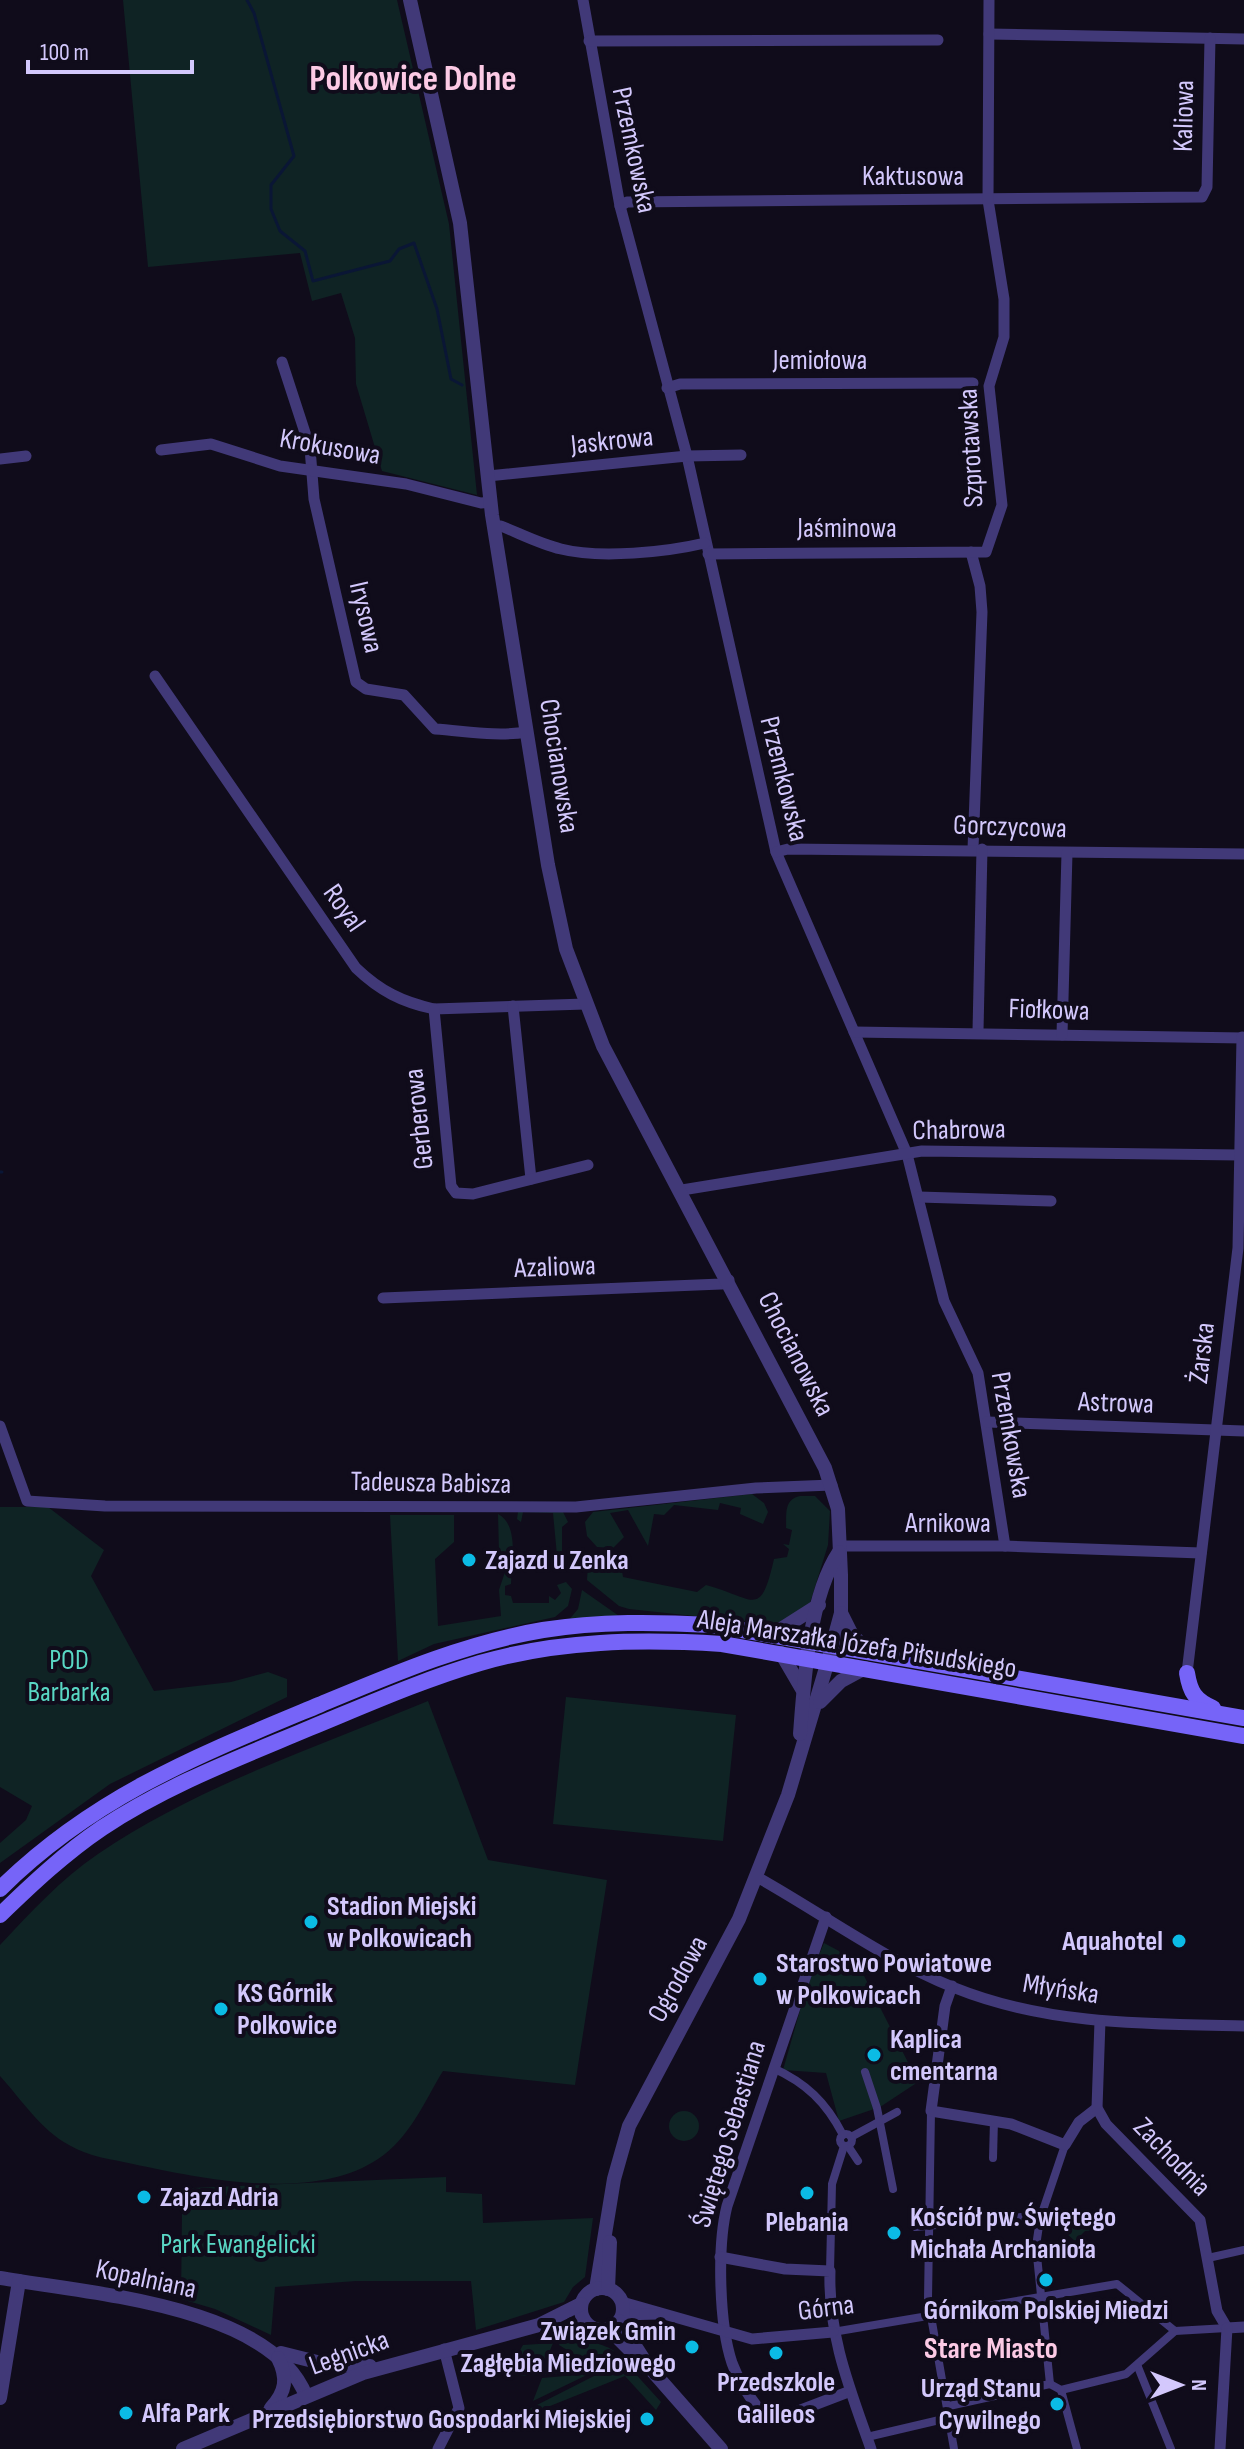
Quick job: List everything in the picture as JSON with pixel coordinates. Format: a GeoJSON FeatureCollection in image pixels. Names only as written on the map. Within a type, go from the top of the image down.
{"type":"FeatureCollection","features":[{"type":"Feature","properties":{"kind":"main road","name":"Aleja Marszałka Józefa Piłsudskiego"},"geometry":{"type":"LineString","coordinates":[[0,1889],[88,1815],[155,1775],[351,1691],[461,1650],[542,1630],[640,1622],[713,1625],[833,1643],[1236,1717]]}},
{"type":"Feature","properties":{"kind":"main road","name":"Aleja Marszałka Józefa Piłsudskiego"},"geometry":{"type":"LineString","coordinates":[[0,1915],[56,1863],[102,1828],[162,1793],[423,1682],[511,1656],[613,1642],[722,1644],[1244,1736]]}},
{"type":"Feature","properties":{"kind":"main road"},"geometry":{"type":"LineString","coordinates":[[1138,1697],[1171,1693],[1187,1673]]}},
{"type":"Feature","properties":{"kind":"main road"},"geometry":{"type":"LineString","coordinates":[[1187,1673],[1189,1689],[1197,1699],[1236,1717]]}},
{"type":"Feature","properties":{"kind":"street","name":"Chocianowska"},"geometry":{"type":"LineString","coordinates":[[410,0],[460,223],[494,527],[556,911],[585,1004],[603,1046],[729,1280],[832,1485],[839,1518],[839,1549]]}},
{"type":"Feature","properties":{"kind":"street","name":"Przemkowska"},"geometry":{"type":"LineString","coordinates":[[583,0],[620,206],[687,456],[776,852],[907,1154],[944,1301],[978,1373],[1005,1546]]}},
{"type":"Feature","properties":{"kind":"street","name":"Szprotawska"},"geometry":{"type":"LineString","coordinates":[[986,552],[1002,505],[989,386],[1004,337],[1004,299],[988,200],[989,0]]}},
{"type":"Feature","properties":{"kind":"street","name":"Kaliowa"},"geometry":{"type":"LineString","coordinates":[[989,34],[1244,39]]}},
{"type":"Feature","properties":{"kind":"street","name":"Kaliowa"},"geometry":{"type":"LineString","coordinates":[[1206,193],[1210,38]]}},
{"type":"Feature","properties":{"kind":"street"},"geometry":{"type":"LineString","coordinates":[[589,41],[938,40]]}},
{"type":"Feature","properties":{"kind":"street","name":"Kaktusowa"},"geometry":{"type":"LineString","coordinates":[[620,206],[627,202],[1202,197],[1206,193]]}},
{"type":"Feature","properties":{"kind":"street"},"geometry":{"type":"LineString","coordinates":[[282,362],[310,448],[314,471]]}},
{"type":"Feature","properties":{"kind":"street","name":"Jemiołowa"},"geometry":{"type":"LineString","coordinates":[[667,388],[680,384],[973,383]]}},
{"type":"Feature","properties":{"kind":"street","name":"Krokusowa"},"geometry":{"type":"LineString","coordinates":[[161,450],[211,444],[280,466],[406,484],[481,503],[491,502]]}},
{"type":"Feature","properties":{"kind":"street","name":"Jaskrowa"},"geometry":{"type":"LineString","coordinates":[[488,476],[687,456],[741,455]]}},
{"type":"Feature","properties":{"kind":"street"},"geometry":{"type":"LineString","coordinates":[[0,459],[26,456]]}},
{"type":"Feature","properties":{"kind":"street","name":"Irysowa"},"geometry":{"type":"LineString","coordinates":[[314,471],[314,499],[356,682],[366,689],[404,695],[435,729],[458,728],[493,735],[527,732]]}},
{"type":"Feature","properties":{"kind":"street","name":"Jaśminowa"},"geometry":{"type":"LineString","coordinates":[[494,527],[501,526],[562,550],[582,552],[707,548],[986,552]]}},
{"type":"Feature","properties":{"kind":"street"},"geometry":{"type":"LineString","coordinates":[[971,552],[980,586],[982,612],[978,1031]]}},
{"type":"Feature","properties":{"kind":"street","name":"Royal"},"geometry":{"type":"LineString","coordinates":[[155,676],[356,968],[394,997],[434,1009],[585,1004]]}},
{"type":"Feature","properties":{"kind":"street","name":"Gorczycowa"},"geometry":{"type":"LineString","coordinates":[[776,852],[788,849],[978,849],[1244,854]]}},
{"type":"Feature","properties":{"kind":"street"},"geometry":{"type":"LineString","coordinates":[[1062,1035],[1067,853]]}},
{"type":"Feature","properties":{"kind":"street"},"geometry":{"type":"LineString","coordinates":[[513,1006],[531,1179]]}},
{"type":"Feature","properties":{"kind":"street","name":"Gerberowa"},"geometry":{"type":"LineString","coordinates":[[434,1009],[451,1186],[463,1196],[588,1165]]}},
{"type":"Feature","properties":{"kind":"street","name":"Fiołkowa"},"geometry":{"type":"LineString","coordinates":[[854,1032],[978,1031],[1243,1038]]}},
{"type":"Feature","properties":{"kind":"street","name":"Żarska"},"geometry":{"type":"LineString","coordinates":[[1187,1673],[1238,1248],[1243,1038]]}},
{"type":"Feature","properties":{"kind":"street","name":"Chabrowa"},"geometry":{"type":"LineString","coordinates":[[682,1190],[922,1151],[1240,1155]]}},
{"type":"Feature","properties":{"kind":"street"},"geometry":{"type":"LineString","coordinates":[[919,1197],[1051,1201]]}},
{"type":"Feature","properties":{"kind":"street","name":"Azaliowa"},"geometry":{"type":"LineString","coordinates":[[383,1298],[705,1285],[729,1280]]}},
{"type":"Feature","properties":{"kind":"street","name":"Astrowa"},"geometry":{"type":"LineString","coordinates":[[987,1422],[1244,1431]]}},
{"type":"Feature","properties":{"kind":"street","name":"Tadeusza Babisza"},"geometry":{"type":"LineString","coordinates":[[0,1426],[27,1501],[105,1506],[560,1507],[756,1488],[832,1485]]}},
{"type":"Feature","properties":{"kind":"street","name":"Arnikowa"},"geometry":{"type":"LineString","coordinates":[[839,1549],[1005,1546],[1201,1553]]}},
{"type":"Feature","properties":{"kind":"street","name":"Ogrodowa"},"geometry":{"type":"LineString","coordinates":[[798,1758],[802,1689],[819,1605],[831,1564],[839,1549]]}},
{"type":"Feature","properties":{"kind":"street","name":"Ogrodowa"},"geometry":{"type":"LineString","coordinates":[[602,2289],[617,2164],[629,2126],[723,1952],[757,1877],[798,1758],[841,1613],[839,1549]]}},
{"type":"Feature","properties":{"kind":"street"},"geometry":{"type":"LineString","coordinates":[[775,1633],[819,1605]]}},
{"type":"Feature","properties":{"kind":"street"},"geometry":{"type":"LineString","coordinates":[[841,1613],[852,1635],[868,1650]]}},
{"type":"Feature","properties":{"kind":"street"},"geometry":{"type":"LineString","coordinates":[[781,1653],[802,1689]]}},
{"type":"Feature","properties":{"kind":"street"},"geometry":{"type":"LineString","coordinates":[[814,1708],[832,1687],[865,1668]]}},
{"type":"Feature","properties":{"kind":"street","name":"Młyńska"},"geometry":{"type":"LineString","coordinates":[[757,1877],[905,1964],[952,1986],[1035,2012],[1100,2021],[1244,2026]]}},
{"type":"Feature","properties":{"kind":"street","name":"Świętego Sebastiana"},"geometry":{"type":"LineString","coordinates":[[826,1917],[727,2206],[720,2257],[733,2364],[759,2409],[770,2419],[848,2392]]}},
{"type":"Feature","properties":{"kind":"street"},"geometry":{"type":"LineString","coordinates":[[952,1986],[945,2006],[931,2111],[927,2226],[928,2299],[949,2406],[954,2449]]}},
{"type":"Feature","properties":{"kind":"street","name":"Zachodnia"},"geometry":{"type":"LineString","coordinates":[[1100,2021],[1097,2108],[1106,2124],[1200,2220],[1217,2311],[1227,2328]]}},
{"type":"Feature","properties":{"kind":"street"},"geometry":{"type":"LineString","coordinates":[[773,2068],[797,2079],[816,2094],[858,2161]]}},
{"type":"Feature","properties":{"kind":"street"},"geometry":{"type":"LineString","coordinates":[[865,2072],[880,2121],[893,2189]]}},
{"type":"Feature","properties":{"kind":"street"},"geometry":{"type":"LineString","coordinates":[[1050,2384],[1039,2296],[1036,2246],[1040,2219],[1065,2145],[1079,2122],[1097,2108]]}},
{"type":"Feature","properties":{"kind":"street"},"geometry":{"type":"LineString","coordinates":[[931,2111],[1031,2129],[1065,2145]]}},
{"type":"Feature","properties":{"kind":"street"},"geometry":{"type":"LineString","coordinates":[[897,2112],[846,2141],[832,2184],[830,2271],[833,2332],[848,2392],[869,2443],[948,2418]]}},
{"type":"Feature","properties":{"kind":"street"},"geometry":{"type":"LineString","coordinates":[[993,2158],[994,2120]]}},
{"type":"Feature","properties":{"kind":"street"},"geometry":{"type":"LineString","coordinates":[[916,2227],[1032,2216],[1040,2219]]}},
{"type":"Feature","properties":{"kind":"street"},"geometry":{"type":"LineString","coordinates":[[1208,2258],[1244,2250]]}},
{"type":"Feature","properties":{"kind":"street"},"geometry":{"type":"LineString","coordinates":[[720,2257],[785,2269],[830,2271]]}},
{"type":"Feature","properties":{"kind":"street","name":"Kopalniana"},"geometry":{"type":"LineString","coordinates":[[0,2278],[191,2313],[219,2323],[274,2351],[293,2369],[306,2396]]}},
{"type":"Feature","properties":{"kind":"street"},"geometry":{"type":"LineString","coordinates":[[0,2398],[19,2281]]}},
{"type":"Feature","properties":{"kind":"street","name":"Górna"},"geometry":{"type":"LineString","coordinates":[[618,2317],[663,2313],[757,2339],[833,2332],[1117,2284],[1175,2331]]}},
{"type":"Feature","properties":{"kind":"street"},"geometry":{"type":"LineString","coordinates":[[602,2289],[648,2366],[721,2449]]}},
{"type":"Feature","properties":{"kind":"street","name":"Legnicka"},"geometry":{"type":"LineString","coordinates":[[539,2325],[581,2304],[586,2294],[602,2289]]}},
{"type":"Feature","properties":{"kind":"street"},"geometry":{"type":"LineString","coordinates":[[581,2304],[584,2321],[595,2329],[618,2317]]}},
{"type":"Feature","properties":{"kind":"street","name":"Legnicka"},"geometry":{"type":"LineString","coordinates":[[183,2449],[383,2366],[539,2325],[584,2321]]}},
{"type":"Feature","properties":{"kind":"street"},"geometry":{"type":"LineString","coordinates":[[949,2406],[1050,2384],[1061,2390],[1126,2374],[1138,2367],[1175,2331],[1244,2327]]}},
{"type":"Feature","properties":{"kind":"street"},"geometry":{"type":"LineString","coordinates":[[1211,2449],[1220,2445],[1227,2328]]}},
{"type":"Feature","properties":{"kind":"street"},"geometry":{"type":"LineString","coordinates":[[438,2449],[459,2408],[444,2349]]}},
{"type":"Feature","properties":{"kind":"street"},"geometry":{"type":"LineString","coordinates":[[274,2351],[329,2365],[383,2366]]}},
{"type":"Feature","properties":{"kind":"street"},"geometry":{"type":"LineString","coordinates":[[268,2412],[284,2387],[283,2368],[274,2351]]}},
{"type":"Feature","properties":{"kind":"street"},"geometry":{"type":"LineString","coordinates":[[1138,2367],[1171,2449]]}},
{"type":"Feature","properties":{"kind":"street"},"geometry":{"type":"LineString","coordinates":[[1061,2390],[1077,2449]]}},
{"type":"Feature","properties":{"kind":"green space"},"geometry":{"type":"Polygon","coordinates":[[[123,0],[397,0],[449,224],[477,495],[382,471],[356,384],[355,338],[341,293],[312,301],[300,253],[148,267],[123,0]]]}},
{"type":"Feature","properties":{"kind":"green space"},"geometry":{"type":"Polygon","coordinates":[[[752,1494],[764,1503],[768,1512],[763,1524],[740,1514],[741,1508],[720,1503],[718,1510],[674,1505],[664,1515],[654,1514],[648,1546],[628,1510],[610,1513],[624,1537],[613,1548],[597,1547],[587,1536],[585,1522],[593,1512],[752,1494]]]}},
{"type":"Feature","properties":{"kind":"green space"},"geometry":{"type":"Polygon","coordinates":[[[800,1496],[815,1496],[830,1511],[828,1545],[810,1603],[777,1625],[629,1609],[619,1606],[587,1580],[588,1565],[616,1562],[621,1565],[623,1577],[697,1592],[706,1585],[753,1600],[764,1591],[774,1559],[787,1557],[789,1549],[783,1544],[789,1545],[792,1530],[786,1528],[787,1509],[791,1501],[800,1496]]]}},
{"type":"Feature","properties":{"kind":"green space","name":"POD Barbarka"},"geometry":{"type":"Polygon","coordinates":[[[0,1507],[48,1507],[104,1550],[91,1576],[154,1691],[231,1682],[268,1672],[287,1679],[287,1697],[110,1784],[0,1863],[0,1843],[26,1820],[32,1806],[0,1787],[0,1507]]]}},
{"type":"Feature","properties":{"kind":"green space"},"geometry":{"type":"Polygon","coordinates":[[[518,1512],[523,1512],[521,1522],[517,1519],[518,1512]]]}},
{"type":"Feature","properties":{"kind":"green space"},"geometry":{"type":"Polygon","coordinates":[[[523,1512],[563,1512],[568,1522],[562,1527],[562,1565],[558,1566],[553,1513],[523,1512]]]}},
{"type":"Feature","properties":{"kind":"green space"},"geometry":{"type":"Polygon","coordinates":[[[498,1514],[509,1526],[513,1545],[511,1584],[505,1586],[505,1595],[511,1596],[513,1603],[549,1603],[549,1596],[555,1600],[561,1593],[557,1585],[566,1582],[572,1589],[568,1606],[555,1617],[434,1644],[398,1661],[390,1515],[454,1515],[454,1542],[435,1559],[438,1626],[501,1616],[499,1590],[505,1572],[499,1552],[498,1514]]]}},
{"type":"Feature","properties":{"kind":"green space"},"geometry":{"type":"Polygon","coordinates":[[[582,1590],[619,1616],[568,1621],[578,1609],[582,1590]]]}},
{"type":"Feature","properties":{"kind":"green space"},"geometry":{"type":"Polygon","coordinates":[[[566,1697],[736,1715],[723,1841],[553,1824],[566,1697]]]}},
{"type":"Feature","properties":{"kind":"green space","name":"Stadion Miejski w Polkowicach"},"geometry":{"type":"Polygon","coordinates":[[[428,1701],[488,1860],[607,1880],[575,2085],[443,2071],[408,2130],[378,2159],[352,2172],[323,2180],[291,2183],[192,2176],[108,2159],[77,2149],[49,2131],[0,2076],[0,1945],[71,1874],[136,1830],[259,1769],[428,1701]]]}},
{"type":"Feature","properties":{"kind":"green space"},"geometry":{"type":"Polygon","coordinates":[[[824,1943],[839,1951],[850,1968],[858,1964],[918,2082],[880,2107],[839,2121],[826,2073],[783,2070],[809,1979],[824,1943]]]}},
{"type":"Feature","properties":{"kind":"green space"},"geometry":{"type":"Polygon","coordinates":[[[684,2111],[695,2115],[699,2126],[695,2137],[684,2141],[673,2137],[669,2126],[673,2115],[684,2111]]]}},
{"type":"Feature","properties":{"kind":"green space","name":"Park Ewangelicki"},"geometry":{"type":"Polygon","coordinates":[[[446,2177],[446,2192],[482,2194],[483,2223],[593,2218],[585,2277],[573,2287],[564,2302],[476,2330],[471,2281],[356,2281],[275,2287],[271,2335],[215,2309],[181,2299],[182,2213],[189,2213],[192,2188],[446,2177]]]}},
{"type":"Feature","properties":{"kind":"green space"},"geometry":{"type":"Polygon","coordinates":[[[1106,2210],[1107,2230],[1085,2231],[1075,2241],[1057,2225],[1064,2213],[1106,2210]]]}},
{"type":"Feature","properties":{"kind":"green space"},"geometry":{"type":"Polygon","coordinates":[[[573,2333],[614,2351],[595,2367],[559,2345],[563,2337],[573,2333]]]}},
{"type":"Feature","properties":{"kind":"green space"},"geometry":{"type":"Polygon","coordinates":[[[553,2343],[540,2375],[517,2376],[512,2364],[523,2345],[553,2343]]]}},
{"type":"Feature","properties":{"kind":"green space"},"geometry":{"type":"Polygon","coordinates":[[[561,2350],[592,2370],[545,2375],[551,2355],[561,2350]]]}},
{"type":"Feature","properties":{"kind":"green space"},"geometry":{"type":"Polygon","coordinates":[[[631,2369],[661,2402],[656,2410],[625,2376],[530,2414],[529,2409],[598,2374],[631,2369]]]}},
{"type":"Feature","properties":{"kind":"green space"},"geometry":{"type":"Polygon","coordinates":[[[589,2374],[533,2401],[542,2378],[589,2374]]]}},
{"type":"Feature","properties":{"kind":"waterway"},"geometry":{"type":"LineString","coordinates":[[247,0],[254,13],[294,156],[271,185],[271,209],[280,231],[305,251],[313,281],[390,261],[399,249],[414,243],[437,309],[451,379],[462,385]]}},
{"type":"Feature","properties":{"kind":"place","name":"Zajazd u Zenka"},"geometry":{"type":"Point","coordinates":[469,1560]}},
{"type":"Feature","properties":{"kind":"place","name":"Stadion Miejski w Polkowicach"},"geometry":{"type":"Point","coordinates":[311,1922]}},
{"type":"Feature","properties":{"kind":"place","name":"Aquahotel"},"geometry":{"type":"Point","coordinates":[1179,1941]}},
{"type":"Feature","properties":{"kind":"place","name":"Starostwo Powiatowe w Polkowicach"},"geometry":{"type":"Point","coordinates":[760,1979]}},
{"type":"Feature","properties":{"kind":"place","name":"KS Górnik Polkowice"},"geometry":{"type":"Point","coordinates":[221,2009]}},
{"type":"Feature","properties":{"kind":"place","name":"Kaplica cmentarna"},"geometry":{"type":"Point","coordinates":[874,2055]}},
{"type":"Feature","properties":{"kind":"place","name":"Plebania"},"geometry":{"type":"Point","coordinates":[807,2193]}},
{"type":"Feature","properties":{"kind":"place","name":"Zajazd Adria"},"geometry":{"type":"Point","coordinates":[144,2197]}},
{"type":"Feature","properties":{"kind":"place","name":"Kościół pw. Świętego Michała Archanioła"},"geometry":{"type":"Point","coordinates":[894,2233]}},
{"type":"Feature","properties":{"kind":"place","name":"Górnikom Polskiej Miedzi"},"geometry":{"type":"Point","coordinates":[1046,2280]}},
{"type":"Feature","properties":{"kind":"place","name":"Związek Gmin Zagłębia Miedziowego"},"geometry":{"type":"Point","coordinates":[692,2347]}},
{"type":"Feature","properties":{"kind":"place","name":"Przedszkole Galileos"},"geometry":{"type":"Point","coordinates":[776,2353]}},
{"type":"Feature","properties":{"kind":"place","name":"Urząd Stanu Cywilnego"},"geometry":{"type":"Point","coordinates":[1057,2404]}},
{"type":"Feature","properties":{"kind":"place","name":"Alfa Park"},"geometry":{"type":"Point","coordinates":[126,2413]}},
{"type":"Feature","properties":{"kind":"place","name":"Przedsiębiorstwo Gospodarki Miejskiej"},"geometry":{"type":"Point","coordinates":[647,2419]}},
{"type":"Feature","properties":{"kind":"district","name":"Polkowice Dolne"},"geometry":{"type":"Point","coordinates":[413,79]}},
{"type":"Feature","properties":{"kind":"district","name":"Stare Miasto"},"geometry":{"type":"Point","coordinates":[991,2349]}}]}
